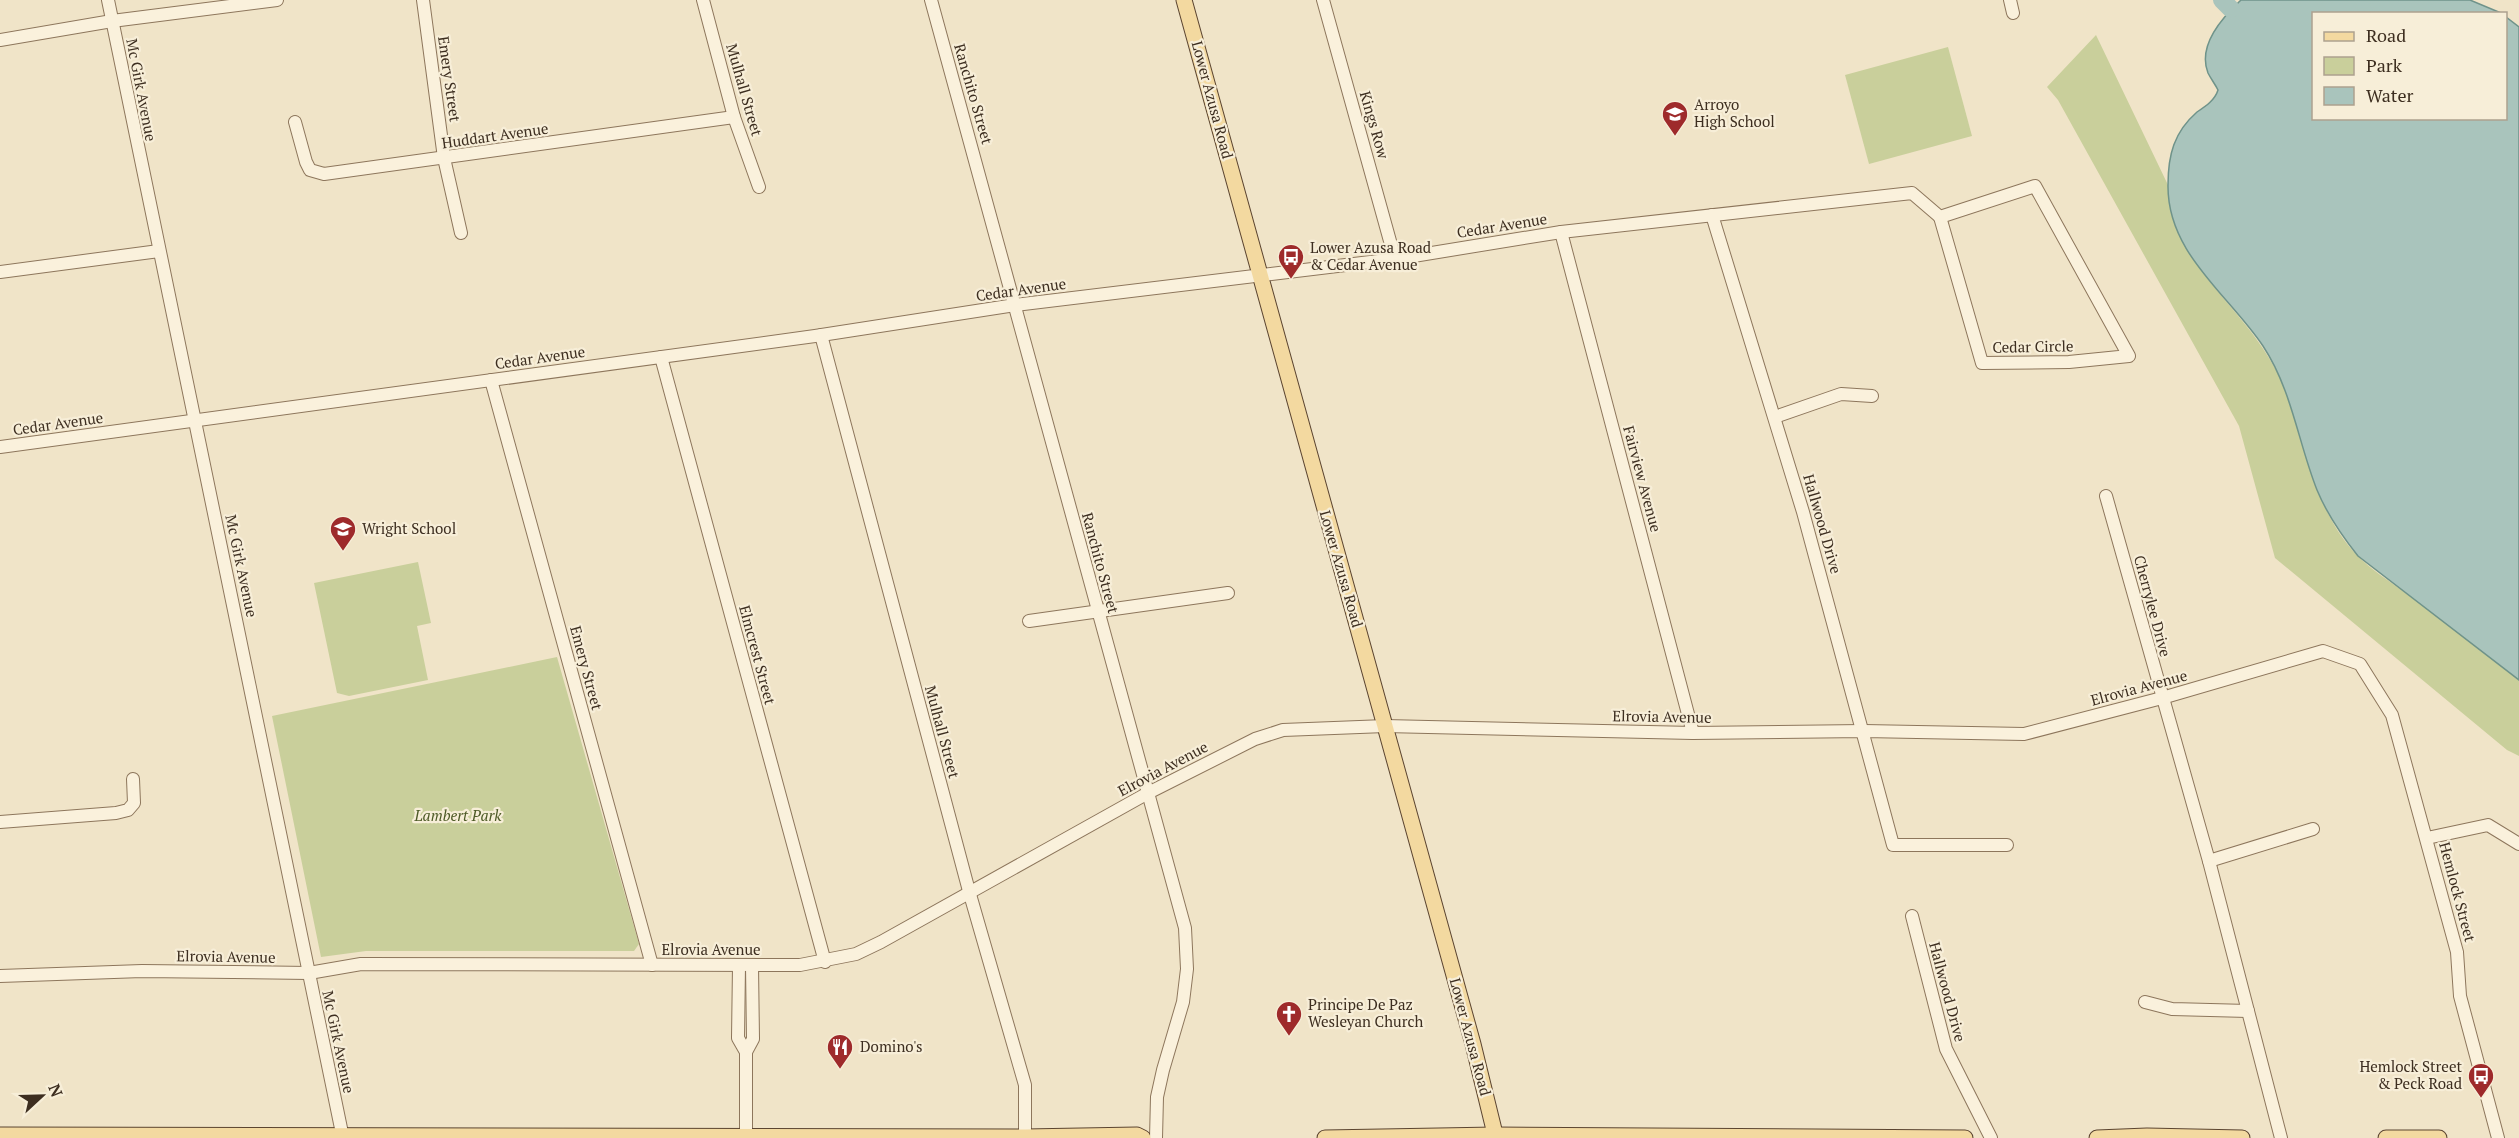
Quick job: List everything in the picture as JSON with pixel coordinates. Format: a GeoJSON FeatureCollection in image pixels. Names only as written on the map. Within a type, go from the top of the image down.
{"type":"FeatureCollection","features":[{"type":"Feature","properties":{"kind":"main road","name":"Lower Azusa Road"},"geometry":{"type":"LineString","coordinates":[[1185,0],[1473,1044],[1495,1136]]}},
{"type":"Feature","properties":{"kind":"main road"},"geometry":{"type":"LineString","coordinates":[[0,1135],[1025,1138],[1137,1135],[1143,1138]]}},
{"type":"Feature","properties":{"kind":"main road"},"geometry":{"type":"LineString","coordinates":[[1324,1138],[1495,1136],[1965,1138]]}},
{"type":"Feature","properties":{"kind":"main road"},"geometry":{"type":"LineString","coordinates":[[2097,1138],[2147,1136],[2242,1138]]}},
{"type":"Feature","properties":{"kind":"main road"},"geometry":{"type":"LineString","coordinates":[[2386,1138],[2439,1138]]}},
{"type":"Feature","properties":{"kind":"street","name":"Mc Girk Avenue"},"geometry":{"type":"LineString","coordinates":[[108,0],[342,1137]]}},
{"type":"Feature","properties":{"kind":"street"},"geometry":{"type":"LineString","coordinates":[[0,40],[112,21],[277,0]]}},
{"type":"Feature","properties":{"kind":"street","name":"Emery Street"},"geometry":{"type":"LineString","coordinates":[[423,0],[444,158],[461,233]]}},
{"type":"Feature","properties":{"kind":"street","name":"Mulhall Street"},"geometry":{"type":"LineString","coordinates":[[703,0],[734,117],[759,187]]}},
{"type":"Feature","properties":{"kind":"street","name":"Ranchito Street"},"geometry":{"type":"LineString","coordinates":[[930,0],[1185,928],[1187,969],[1183,1002],[1162,1070],[1157,1097],[1156,1138]]}},
{"type":"Feature","properties":{"kind":"street","name":"Kings Row"},"geometry":{"type":"LineString","coordinates":[[1323,0],[1395,259]]}},
{"type":"Feature","properties":{"kind":"street"},"geometry":{"type":"LineString","coordinates":[[2010,0],[2013,13]]}},
{"type":"Feature","properties":{"kind":"street","name":"Huddart Avenue"},"geometry":{"type":"LineString","coordinates":[[296,122],[310,170],[324,174],[734,117]]}},
{"type":"Feature","properties":{"kind":"street","name":"Cedar Circle"},"geometry":{"type":"LineString","coordinates":[[2035,186],[2129,356],[2069,362],[1982,363],[1940,217],[2035,186]]}},
{"type":"Feature","properties":{"kind":"street","name":"Cedar Avenue"},"geometry":{"type":"LineString","coordinates":[[0,447],[821,335],[1015,305],[1395,259],[1561,232],[1911,193],[1940,217]]}},
{"type":"Feature","properties":{"kind":"street","name":"Hallwood Drive"},"geometry":{"type":"LineString","coordinates":[[1712,215],[1775,417],[1864,731],[1893,845],[2007,845]]}},
{"type":"Feature","properties":{"kind":"street","name":"Fairview Avenue"},"geometry":{"type":"LineString","coordinates":[[1561,232],[1693,733]]}},
{"type":"Feature","properties":{"kind":"street"},"geometry":{"type":"LineString","coordinates":[[0,272],[159,251]]}},
{"type":"Feature","properties":{"kind":"street","name":"Mulhall Street"},"geometry":{"type":"LineString","coordinates":[[821,335],[969,891],[1025,1085],[1025,1138]]}},
{"type":"Feature","properties":{"kind":"street","name":"Elmcrest Street"},"geometry":{"type":"LineString","coordinates":[[661,357],[825,962]]}},
{"type":"Feature","properties":{"kind":"street","name":"Emery Street"},"geometry":{"type":"LineString","coordinates":[[490,380],[652,964]]}},
{"type":"Feature","properties":{"kind":"street"},"geometry":{"type":"LineString","coordinates":[[1775,417],[1841,394],[1872,396]]}},
{"type":"Feature","properties":{"kind":"street","name":"Cherrylee Drive"},"geometry":{"type":"LineString","coordinates":[[2106,496],[2209,861],[2281,1138]]}},
{"type":"Feature","properties":{"kind":"street"},"geometry":{"type":"LineString","coordinates":[[1029,621],[1228,593]]}},
{"type":"Feature","properties":{"kind":"street","name":"Elrovia Avenue"},"geometry":{"type":"LineString","coordinates":[[0,976],[140,971],[309,973],[361,964],[752,966],[825,962],[856,954],[872,946],[1148,793],[1255,739],[1283,729],[1385,726],[1693,733],[1864,731],[2024,734],[2162,699],[2323,651],[2360,664]]}},
{"type":"Feature","properties":{"kind":"street","name":"Hemlock Street"},"geometry":{"type":"LineString","coordinates":[[2360,664],[2392,715],[2457,952],[2460,996],[2498,1138]]}},
{"type":"Feature","properties":{"kind":"street"},"geometry":{"type":"LineString","coordinates":[[0,822],[116,813],[128,810],[134,803],[134,779]]}},
{"type":"Feature","properties":{"kind":"street"},"geometry":{"type":"LineString","coordinates":[[2427,838],[2488,825],[2519,844]]}},
{"type":"Feature","properties":{"kind":"street"},"geometry":{"type":"LineString","coordinates":[[2209,861],[2313,829]]}},
{"type":"Feature","properties":{"kind":"street","name":"Hallwood Drive"},"geometry":{"type":"LineString","coordinates":[[1912,916],[1946,1048],[1991,1138]]}},
{"type":"Feature","properties":{"kind":"street"},"geometry":{"type":"LineString","coordinates":[[739,966],[738,1038],[746,1052]]}},
{"type":"Feature","properties":{"kind":"street"},"geometry":{"type":"LineString","coordinates":[[746,1137],[746,1052],[753,1039],[752,966]]}},
{"type":"Feature","properties":{"kind":"street"},"geometry":{"type":"LineString","coordinates":[[2145,1002],[2172,1009],[2248,1011]]}},
{"type":"Feature","properties":{"kind":"green space"},"geometry":{"type":"Polygon","coordinates":[[[2096,35],[2168,185],[2173,214],[2183,240],[2212,285],[2264,349],[2278,374],[2288,396],[2310,468],[2328,514],[2341,536],[2368,566],[2519,680],[2519,756],[2507,750],[2275,558],[2239,426],[2058,100],[2047,87],[2096,35]]]}},
{"type":"Feature","properties":{"kind":"green space"},"geometry":{"type":"Polygon","coordinates":[[[1948,47],[1972,136],[1869,164],[1845,75],[1948,47]]]}},
{"type":"Feature","properties":{"kind":"green space"},"geometry":{"type":"Polygon","coordinates":[[[418,562],[431,623],[417,626],[428,680],[349,696],[337,693],[314,583],[418,562]]]}},
{"type":"Feature","properties":{"kind":"green space","name":"Lambert Park"},"geometry":{"type":"Polygon","coordinates":[[[557,657],[639,944],[634,951],[366,951],[321,957],[272,716],[557,657]]]}},
{"type":"Feature","properties":{"kind":"water"},"geometry":{"type":"Polygon","coordinates":[[[2241,0],[2470,0],[2499,12],[2312,12],[2312,120],[2507,120],[2507,18],[2519,27],[2519,680],[2358,556],[2330,516],[2317,490],[2288,398],[2273,363],[2249,327],[2188,252],[2178,232],[2170,209],[2168,185],[2171,154],[2178,136],[2189,120],[2210,103],[2217,94],[2218,90],[2208,73],[2206,52],[2214,32],[2241,0]]]}},
{"type":"Feature","properties":{"kind":"waterway"},"geometry":{"type":"LineString","coordinates":[[2222,0],[2231,9]]}},
{"type":"Feature","properties":{"kind":"place","name":"Arroyo High School"},"geometry":{"type":"Point","coordinates":[1675,137]}},
{"type":"Feature","properties":{"kind":"place","name":"Lower Azusa Road & Cedar Avenue"},"geometry":{"type":"Point","coordinates":[1291,280]}},
{"type":"Feature","properties":{"kind":"place","name":"Wright School"},"geometry":{"type":"Point","coordinates":[343,552]}},
{"type":"Feature","properties":{"kind":"place","name":"Principe De Paz Wesleyan Church"},"geometry":{"type":"Point","coordinates":[1289,1037]}},
{"type":"Feature","properties":{"kind":"place","name":"Domino's"},"geometry":{"type":"Point","coordinates":[840,1070]}},
{"type":"Feature","properties":{"kind":"place","name":"Hemlock Street & Peck Road"},"geometry":{"type":"Point","coordinates":[2481,1099]}}]}
